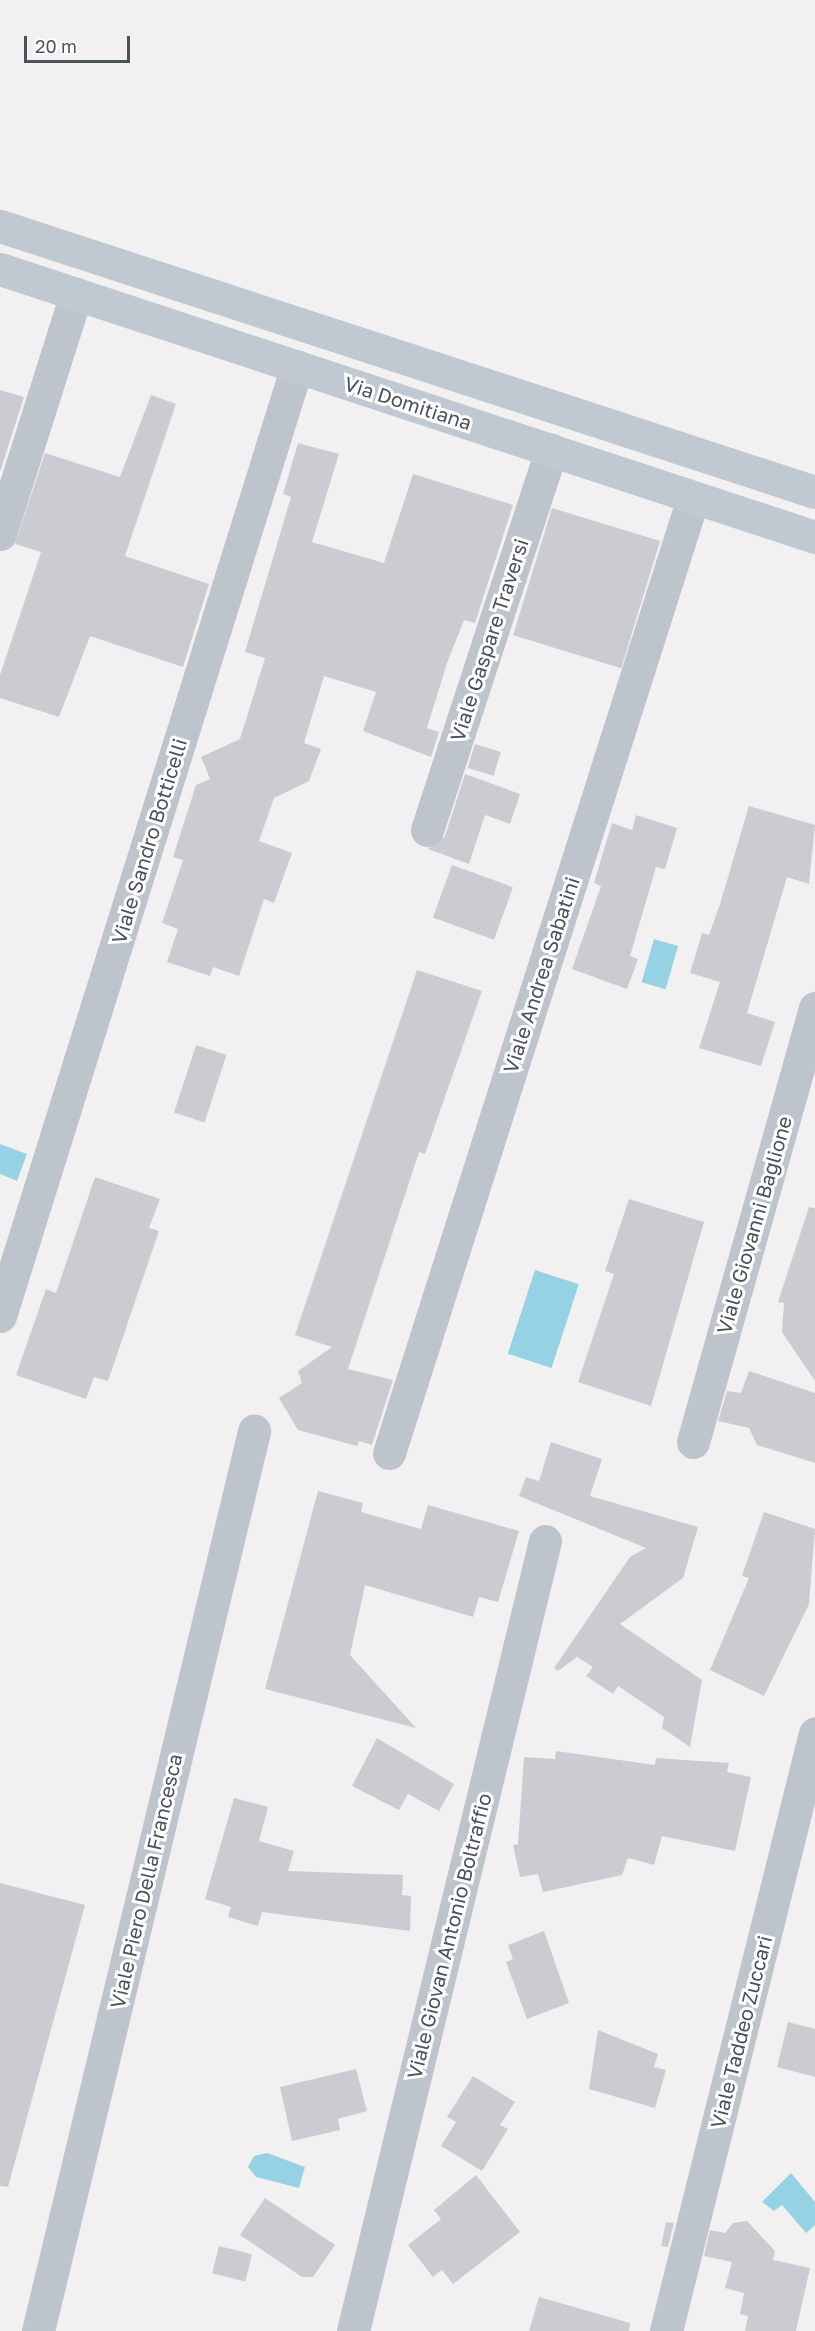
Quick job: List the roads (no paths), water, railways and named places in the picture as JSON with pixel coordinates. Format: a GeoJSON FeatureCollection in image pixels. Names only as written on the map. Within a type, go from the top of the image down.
{"type":"FeatureCollection","features":[{"type":"Feature","properties":{"kind":"main road"},"geometry":{"type":"LineString","coordinates":[[0,226],[815,492]]}},
{"type":"Feature","properties":{"kind":"main road","name":"Via Domitiana"},"geometry":{"type":"LineString","coordinates":[[0,269],[815,537]]}},
{"type":"Feature","properties":{"kind":"street"},"geometry":{"type":"LineString","coordinates":[[0,534],[76,294]]}},
{"type":"Feature","properties":{"kind":"street","name":"Viale Sandro Botticelli"},"geometry":{"type":"LineString","coordinates":[[0,1316],[297,366]]}},
{"type":"Feature","properties":{"kind":"street","name":"Viale Gaspare Traversi"},"geometry":{"type":"LineString","coordinates":[[427,830],[551,450]]}},
{"type":"Feature","properties":{"kind":"street","name":"Viale Andrea Sabatini"},"geometry":{"type":"LineString","coordinates":[[389,1452],[693,498]]}},
{"type":"Feature","properties":{"kind":"street","name":"Viale Giovanni Baglione"},"geometry":{"type":"LineString","coordinates":[[693,1442],[815,1008]]}},
{"type":"Feature","properties":{"kind":"street","name":"Viale Piero Della Francesca"},"geometry":{"type":"LineString","coordinates":[[38,2331],[254,1431]]}},
{"type":"Feature","properties":{"kind":"street","name":"Viale Giovan Antonio Boltraffio"},"geometry":{"type":"LineString","coordinates":[[353,2331],[545,1541]]}},
{"type":"Feature","properties":{"kind":"street","name":"Viale Taddeo Zuccari"},"geometry":{"type":"LineString","coordinates":[[666,2331],[815,1733]]}},
{"type":"Feature","properties":{"kind":"water"},"geometry":{"type":"Polygon","coordinates":[[[654,939],[678,946],[666,989],[642,982],[654,939]]]}},
{"type":"Feature","properties":{"kind":"water"},"geometry":{"type":"Polygon","coordinates":[[[0,1144],[27,1154],[17,1181],[0,1174],[0,1144]]]}},
{"type":"Feature","properties":{"kind":"water"},"geometry":{"type":"Polygon","coordinates":[[[535,1270],[579,1284],[552,1368],[508,1354],[535,1270]]]}},
{"type":"Feature","properties":{"kind":"water"},"geometry":{"type":"Polygon","coordinates":[[[267,2153],[305,2167],[299,2188],[256,2177],[248,2167],[254,2156],[267,2153]]]}},
{"type":"Feature","properties":{"kind":"water"},"geometry":{"type":"Polygon","coordinates":[[[791,2173],[815,2202],[815,2225],[806,2233],[782,2205],[774,2211],[762,2202],[791,2173]]]}}]}
